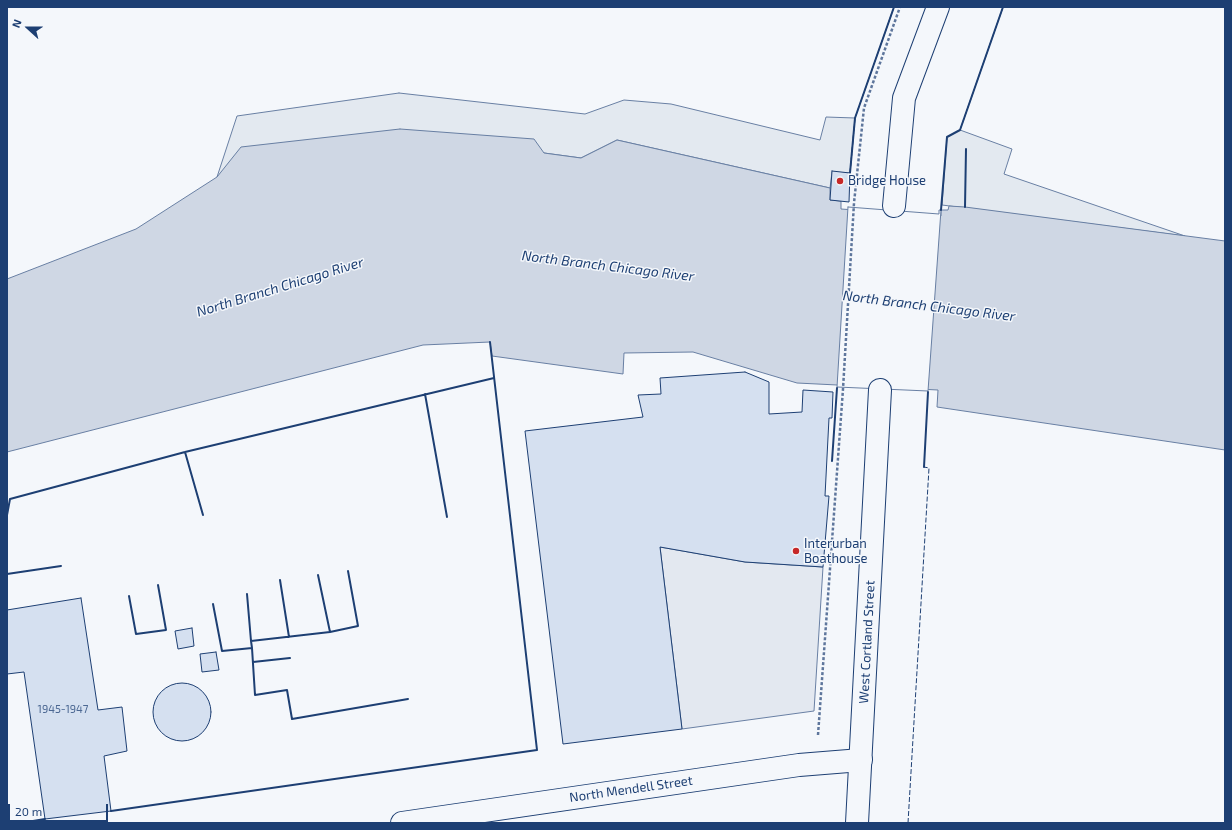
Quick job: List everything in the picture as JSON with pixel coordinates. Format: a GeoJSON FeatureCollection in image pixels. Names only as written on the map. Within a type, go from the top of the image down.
{"type":"FeatureCollection","features":[{"type":"Feature","properties":{"kind":"main road"},"geometry":{"type":"LineString","coordinates":[[894,206],[904,98],[938,7]]}},
{"type":"Feature","properties":{"kind":"main road","name":"West Cortland Street"},"geometry":{"type":"LineString","coordinates":[[857,823],[880,390]]}},
{"type":"Feature","properties":{"kind":"main road","name":"North Mendell Street"},"geometry":{"type":"LineString","coordinates":[[402,823],[815,763],[861,760]]}},
{"type":"Feature","properties":{"kind":"path"},"geometry":{"type":"LineString","coordinates":[[815,763],[843,389],[854,203],[864,108],[900,7]]}},
{"type":"Feature","properties":{"kind":"shaded area"},"geometry":{"type":"Polygon","coordinates":[[[399,93],[585,114],[624,100],[671,104],[820,140],[826,117],[855,118],[850,173],[832,172],[830,188],[617,140],[581,158],[544,153],[217,177],[237,116],[399,93]]]}},
{"type":"Feature","properties":{"kind":"shaded area"},"geometry":{"type":"Polygon","coordinates":[[[960,130],[1012,149],[1004,174],[1185,236],[942,205],[947,137],[960,130]]]}},
{"type":"Feature","properties":{"kind":"shaded area"},"geometry":{"type":"Polygon","coordinates":[[[660,547],[745,562],[823,567],[814,711],[682,729],[660,547]]]}},
{"type":"Feature","properties":{"kind":"water","name":"North Branch Chicago River"},"geometry":{"type":"Polygon","coordinates":[[[400,129],[534,139],[544,153],[581,158],[617,140],[830,188],[830,200],[841,201],[841,209],[941,216],[941,210],[948,210],[949,206],[965,207],[1225,241],[1225,450],[937,407],[938,390],[797,383],[693,352],[624,353],[623,374],[492,356],[490,342],[423,345],[7,452],[7,279],[136,229],[217,177],[241,147],[400,129]]]}},
{"type":"Feature","properties":{"kind":"pier"},"geometry":{"type":"Polygon","coordinates":[[[848,207],[939,214],[939,210],[941,210],[928,391],[837,387],[848,207]]]}},
{"type":"Feature","properties":{"kind":"building","name":"Bridge House"},"geometry":{"type":"Polygon","coordinates":[[[832,171],[850,173],[849,202],[830,200],[832,171]]]}},
{"type":"Feature","properties":{"kind":"building"},"geometry":{"type":"Polygon","coordinates":[[[745,372],[769,382],[769,414],[802,412],[803,390],[833,392],[832,418],[829,418],[825,496],[829,496],[823,567],[745,562],[660,547],[682,729],[563,744],[525,431],[643,417],[638,395],[661,394],[660,378],[745,372]]]}},
{"type":"Feature","properties":{"kind":"building"},"geometry":{"type":"Polygon","coordinates":[[[81,598],[98,710],[122,707],[127,751],[104,756],[111,811],[45,819],[24,672],[7,674],[7,610],[81,598]]]}},
{"type":"Feature","properties":{"kind":"building"},"geometry":{"type":"Polygon","coordinates":[[[192,628],[194,646],[178,649],[175,631],[192,628]]]}},
{"type":"Feature","properties":{"kind":"building"},"geometry":{"type":"Polygon","coordinates":[[[216,652],[219,670],[202,672],[200,654],[216,652]]]}},
{"type":"Feature","properties":{"kind":"building"},"geometry":{"type":"Polygon","coordinates":[[[176,683],[188,683],[203,691],[211,706],[211,718],[203,733],[188,741],[176,741],[161,733],[153,718],[153,706],[161,691],[176,683]]]}},
{"type":"Feature","properties":{"kind":"fence"},"geometry":{"type":"LineString","coordinates":[[850,173],[855,118],[894,7]]}},
{"type":"Feature","properties":{"kind":"fence"},"geometry":{"type":"LineString","coordinates":[[960,130],[1003,7]]}},
{"type":"Feature","properties":{"kind":"fence"},"geometry":{"type":"LineString","coordinates":[[908,823],[929,468],[924,467]]}},
{"type":"Feature","properties":{"kind":"wall"},"geometry":{"type":"LineString","coordinates":[[850,173],[855,118],[894,7]]}},
{"type":"Feature","properties":{"kind":"wall"},"geometry":{"type":"LineString","coordinates":[[941,210],[947,137],[960,130],[1003,7]]}},
{"type":"Feature","properties":{"kind":"wall"},"geometry":{"type":"LineString","coordinates":[[965,207],[966,149]]}},
{"type":"Feature","properties":{"kind":"wall"},"geometry":{"type":"LineString","coordinates":[[111,811],[537,750],[490,342]]}},
{"type":"Feature","properties":{"kind":"wall"},"geometry":{"type":"LineString","coordinates":[[7,515],[10,499],[185,452],[494,378]]}},
{"type":"Feature","properties":{"kind":"wall"},"geometry":{"type":"LineString","coordinates":[[832,461],[837,388]]}},
{"type":"Feature","properties":{"kind":"wall"},"geometry":{"type":"LineString","coordinates":[[924,467],[928,392]]}},
{"type":"Feature","properties":{"kind":"wall"},"geometry":{"type":"LineString","coordinates":[[425,394],[447,517]]}},
{"type":"Feature","properties":{"kind":"wall"},"geometry":{"type":"LineString","coordinates":[[185,452],[203,515]]}},
{"type":"Feature","properties":{"kind":"wall"},"geometry":{"type":"LineString","coordinates":[[7,574],[61,566]]}},
{"type":"Feature","properties":{"kind":"wall"},"geometry":{"type":"LineString","coordinates":[[252,648],[251,641],[330,632],[358,626],[348,571]]}},
{"type":"Feature","properties":{"kind":"wall"},"geometry":{"type":"LineString","coordinates":[[318,575],[330,632]]}},
{"type":"Feature","properties":{"kind":"wall"},"geometry":{"type":"LineString","coordinates":[[280,580],[289,637]]}},
{"type":"Feature","properties":{"kind":"wall"},"geometry":{"type":"LineString","coordinates":[[129,596],[136,634],[166,630],[158,585]]}},
{"type":"Feature","properties":{"kind":"wall"},"geometry":{"type":"LineString","coordinates":[[247,594],[251,641]]}},
{"type":"Feature","properties":{"kind":"wall"},"geometry":{"type":"LineString","coordinates":[[213,604],[222,651],[252,648],[255,695],[287,690],[292,719],[408,699]]}},
{"type":"Feature","properties":{"kind":"wall"},"geometry":{"type":"LineString","coordinates":[[253,662],[290,658]]}},
{"type":"Feature","properties":{"kind":"wall"},"geometry":{"type":"LineString","coordinates":[[21,823],[45,819]]}},
{"type":"Feature","properties":{"kind":"place","name":"Bridge House"},"geometry":{"type":"Point","coordinates":[840,181]}},
{"type":"Feature","properties":{"kind":"place","name":"Interurban Boathouse"},"geometry":{"type":"Point","coordinates":[796,551]}}]}
